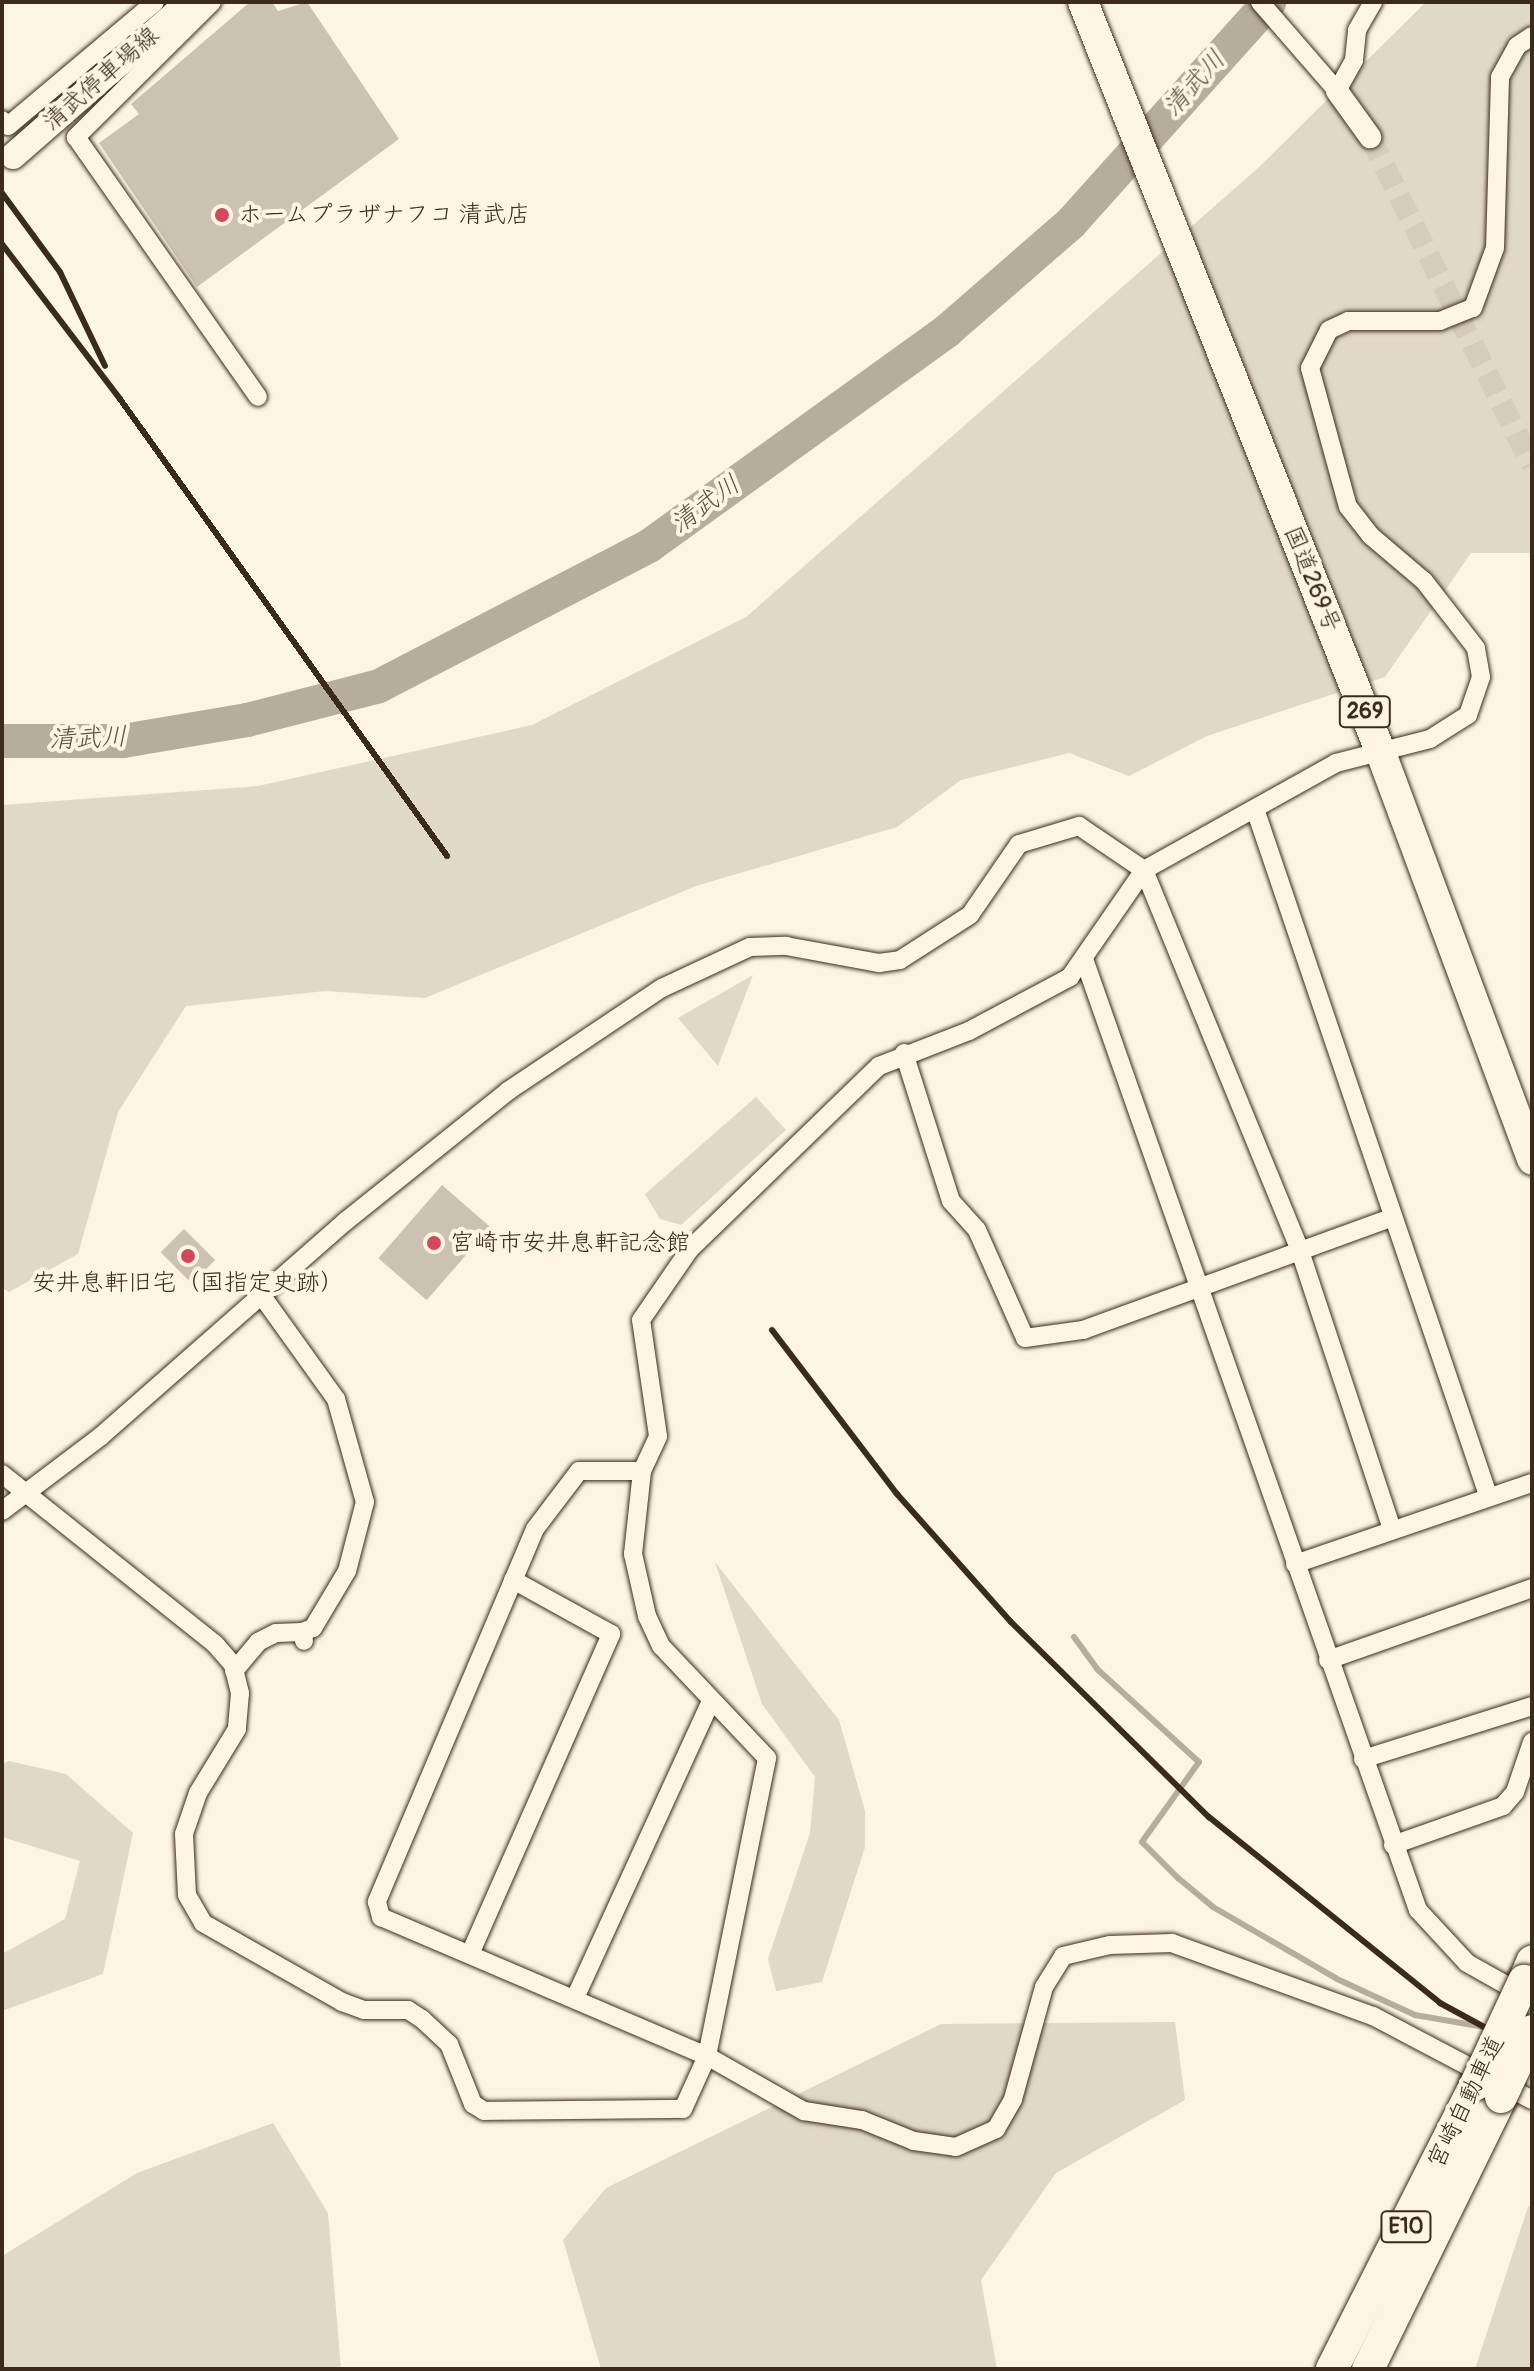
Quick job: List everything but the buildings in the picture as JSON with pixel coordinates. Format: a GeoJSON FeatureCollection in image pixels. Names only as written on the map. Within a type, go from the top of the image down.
{"type":"FeatureCollection","features":[{"type":"Feature","properties":{"kind":"highway","name":"国道269号"},"geometry":{"type":"LineString","coordinates":[[1083,2],[1381,753],[1532,1160]]}},
{"type":"Feature","properties":{"kind":"highway","name":"宮崎自動車道"},"geometry":{"type":"LineString","coordinates":[[1332,2369],[1503,2094],[1529,1981]]}},
{"type":"Feature","properties":{"kind":"highway","name":"宮崎自動車道"},"geometry":{"type":"LineString","coordinates":[[1368,2369],[1532,2031]]}},
{"type":"Feature","properties":{"kind":"main road","name":"清武停車場線"},"geometry":{"type":"LineString","coordinates":[[13,156],[189,2]]}},
{"type":"Feature","properties":{"kind":"street"},"geometry":{"type":"LineString","coordinates":[[2,120],[8,126],[155,2]]}},
{"type":"Feature","properties":{"kind":"street"},"geometry":{"type":"LineString","coordinates":[[212,2],[76,137],[258,397]]}},
{"type":"Feature","properties":{"kind":"street"},"geometry":{"type":"LineString","coordinates":[[1260,2],[1337,91],[1370,137]]}},
{"type":"Feature","properties":{"kind":"street"},"geometry":{"type":"LineString","coordinates":[[1337,91],[1354,60],[1357,30],[1373,2]]}},
{"type":"Feature","properties":{"kind":"street"},"geometry":{"type":"LineString","coordinates":[[2,1474],[26,1490],[215,1644],[234,1671],[237,1729],[198,1793],[184,1834],[187,1895],[203,1923],[342,2002],[364,2010],[408,2010],[422,2019],[449,2044],[473,2104],[484,2111],[672,2113],[683,2109],[707,2056],[767,1758],[661,1646],[647,1616],[633,1554],[642,1471],[658,1436],[641,1320],[690,1249],[879,1066],[1023,1004],[1070,977],[1144,870],[1336,763],[1381,753],[1448,731],[1468,715],[1481,677],[1476,648],[1424,581],[1371,536],[1348,507],[1314,397],[1311,358],[1329,330],[1348,321],[1448,321],[1473,308],[1488,277],[1496,238],[1500,77],[1517,46],[1532,36]]}},
{"type":"Feature","properties":{"kind":"street"},"geometry":{"type":"LineString","coordinates":[[1255,809],[1390,1218],[1488,1495]]}},
{"type":"Feature","properties":{"kind":"street"},"geometry":{"type":"LineString","coordinates":[[2,1511],[101,1436],[262,1296],[508,1091],[662,988],[728,953],[768,946],[879,963],[900,960],[970,915],[1019,844],[1065,826],[1092,831],[1144,870],[1300,1251],[1392,1529]]}},
{"type":"Feature","properties":{"kind":"street"},"geometry":{"type":"LineString","coordinates":[[1084,959],[1418,1910],[1467,1963],[1529,1981]]}},
{"type":"Feature","properties":{"kind":"street"},"geometry":{"type":"LineString","coordinates":[[904,1053],[951,1201],[977,1230],[1025,1338],[1083,1330],[1390,1218]]}},
{"type":"Feature","properties":{"kind":"street"},"geometry":{"type":"LineString","coordinates":[[234,1671],[258,1642],[303,1637],[313,1628],[347,1571],[365,1502],[336,1399],[262,1296]]}},
{"type":"Feature","properties":{"kind":"street"},"geometry":{"type":"LineString","coordinates":[[642,1471],[579,1471],[535,1529],[377,1902],[381,1917],[707,2056],[804,2111],[862,2120],[914,2141],[956,2147],[996,2129],[1013,2099],[1044,1987],[1063,1956],[1110,1945],[1172,1943],[1373,2016],[1503,2094]]}},
{"type":"Feature","properties":{"kind":"street"},"geometry":{"type":"LineString","coordinates":[[1295,1564],[1488,1495],[1532,1483]]}},
{"type":"Feature","properties":{"kind":"street"},"geometry":{"type":"LineString","coordinates":[[470,1954],[611,1634],[513,1580]]}},
{"type":"Feature","properties":{"kind":"street"},"geometry":{"type":"LineString","coordinates":[[1328,1660],[1532,1588]]}},
{"type":"Feature","properties":{"kind":"street"},"geometry":{"type":"LineString","coordinates":[[575,1998],[711,1701]]}},
{"type":"Feature","properties":{"kind":"street"},"geometry":{"type":"LineString","coordinates":[[1363,1759],[1532,1706]]}},
{"type":"Feature","properties":{"kind":"street"},"geometry":{"type":"LineString","coordinates":[[1393,1845],[1503,1806],[1515,1792],[1532,1742]]}},
{"type":"Feature","properties":{"kind":"shaded area"},"geometry":{"type":"Polygon","coordinates":[[[1426,2],[1532,2],[1532,553],[1471,553],[1385,677],[1207,736],[1129,776],[1069,753],[961,780],[897,827],[696,886],[425,998],[325,991],[186,1006],[118,1112],[78,1254],[9,1292],[2,1288],[2,805],[258,786],[532,725],[746,617],[1258,168],[1426,2]]]}},
{"type":"Feature","properties":{"kind":"shaded area"},"geometry":{"type":"Polygon","coordinates":[[[753,975],[718,1066],[678,1018],[753,975]]]}},
{"type":"Feature","properties":{"kind":"shaded area"},"geometry":{"type":"Polygon","coordinates":[[[756,1097],[786,1130],[681,1225],[660,1219],[645,1194],[756,1097]]]}},
{"type":"Feature","properties":{"kind":"shaded area"},"geometry":{"type":"Polygon","coordinates":[[[715,1562],[839,1720],[865,1811],[865,1847],[822,1982],[776,1991],[768,1959],[810,1833],[815,1777],[762,1704],[715,1562]]]}},
{"type":"Feature","properties":{"kind":"shaded area"},"geometry":{"type":"Polygon","coordinates":[[[9,1761],[66,1774],[133,1833],[103,1974],[2,2011],[2,1954],[65,1919],[80,1861],[2,1837],[2,1764],[9,1761]]]}},
{"type":"Feature","properties":{"kind":"shaded area"},"geometry":{"type":"Polygon","coordinates":[[[1175,2022],[1185,2100],[1056,2173],[981,2280],[997,2369],[601,2369],[563,2240],[606,2188],[941,2024],[1175,2022]]]}},
{"type":"Feature","properties":{"kind":"shaded area"},"geometry":{"type":"Polygon","coordinates":[[[273,2123],[328,2213],[341,2369],[2,2369],[2,2256],[137,2173],[273,2123]]]}},
{"type":"Feature","properties":{"kind":"shaded area"},"geometry":{"type":"Polygon","coordinates":[[[1532,2204],[1532,2369],[1475,2369],[1528,2207],[1532,2204]]]}},
{"type":"Feature","properties":{"kind":"waterway","name":"清武川"},"geometry":{"type":"LineString","coordinates":[[2,741],[123,741],[247,720],[379,686],[649,546],[948,330],[1071,223],[1269,2]]}},
{"type":"Feature","properties":{"kind":"waterway"},"geometry":{"type":"LineString","coordinates":[[1074,1637],[1097,1669],[1199,1762],[1142,1842],[1178,1878],[1213,1907],[1337,1979],[1415,2015],[1490,2028]]}},
{"type":"Feature","properties":{"kind":"tunnel"},"geometry":{"type":"LineString","coordinates":[[1370,137],[1532,465]]}},
{"type":"Feature","properties":{"kind":"railway"},"geometry":{"type":"LineString","coordinates":[[2,193],[60,272],[105,366]]}},
{"type":"Feature","properties":{"kind":"railway"},"geometry":{"type":"LineString","coordinates":[[2,244],[120,399],[447,856]]}},
{"type":"Feature","properties":{"kind":"railway"},"geometry":{"type":"LineString","coordinates":[[772,1330],[897,1494],[1011,1622],[1209,1817],[1440,2003],[1532,2053]]}},
{"type":"Feature","properties":{"kind":"place","name":"ホームプラザナフコ 清武店"},"geometry":{"type":"Point","coordinates":[222,215]}},
{"type":"Feature","properties":{"kind":"place","name":"宮崎市安井息軒記念館"},"geometry":{"type":"Point","coordinates":[434,1243]}},
{"type":"Feature","properties":{"kind":"place","name":"安井息軒旧宅（国指定史跡）"},"geometry":{"type":"Point","coordinates":[188,1256]}}]}
